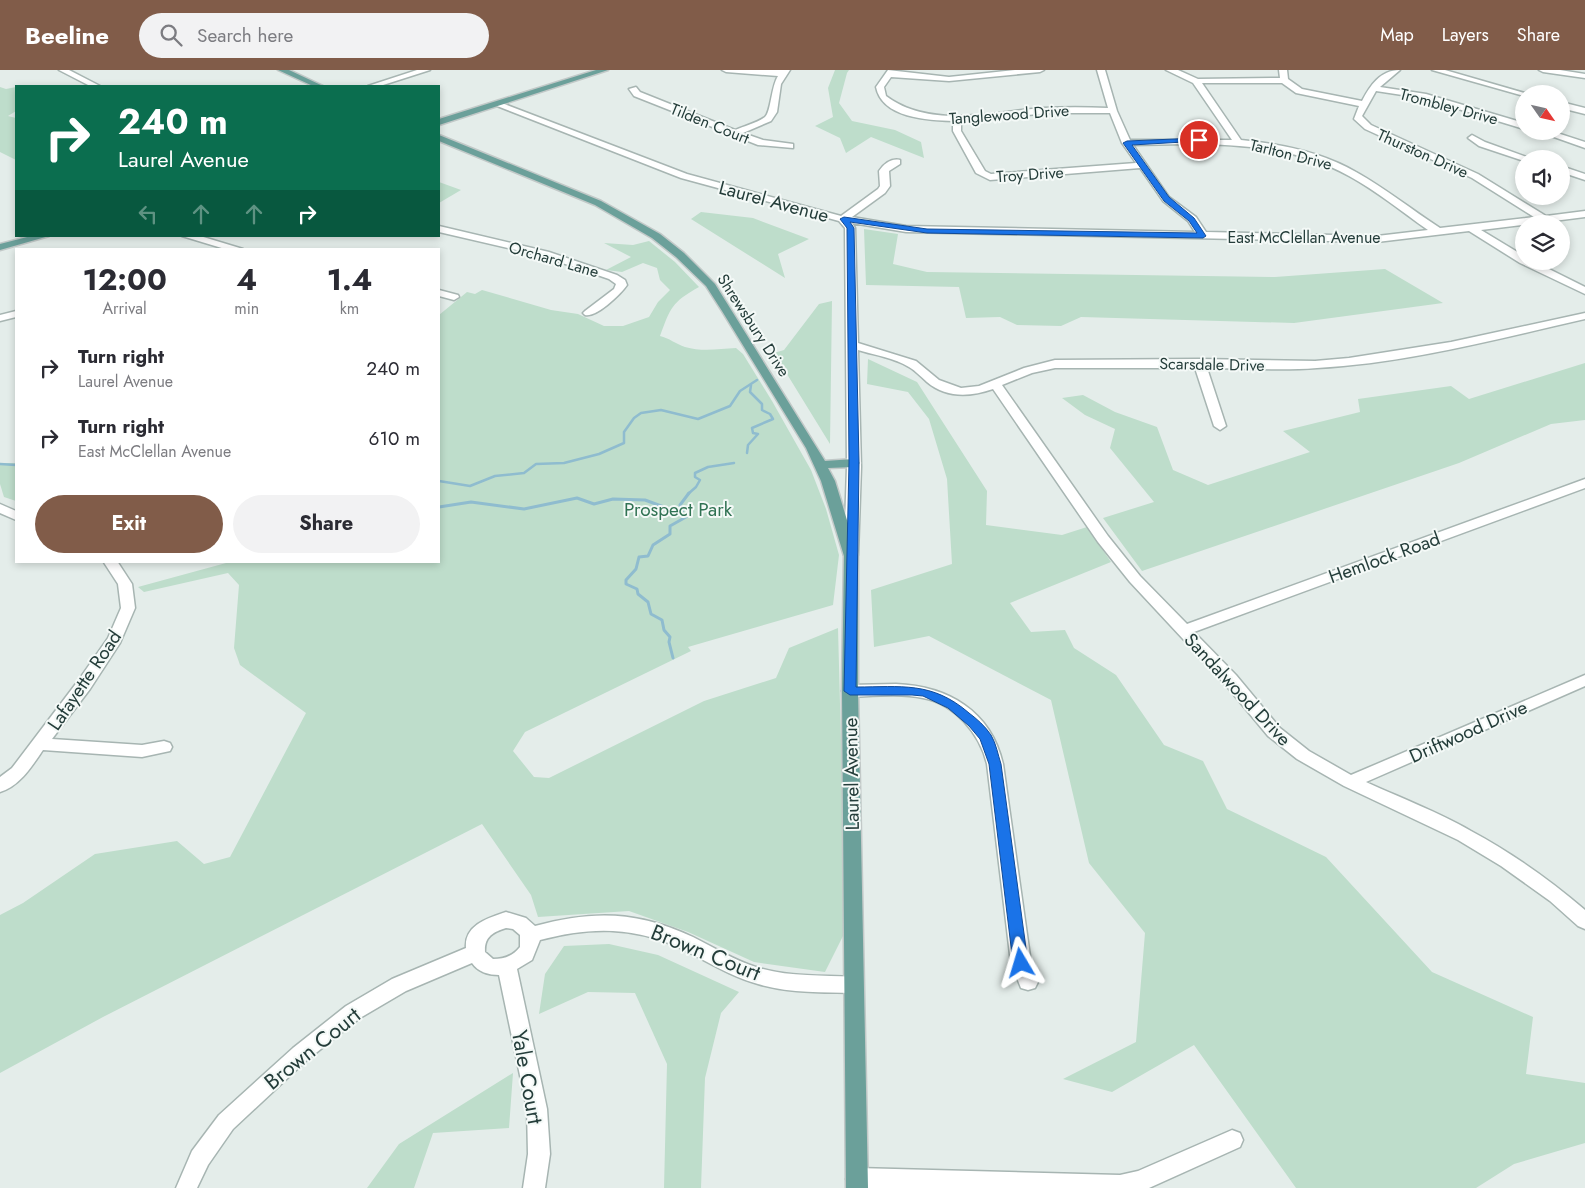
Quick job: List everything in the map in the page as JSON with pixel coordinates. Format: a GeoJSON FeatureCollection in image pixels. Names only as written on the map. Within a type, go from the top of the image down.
{"type":"FeatureCollection","features":[{"type":"Feature","properties":{"kind":"main road"},"geometry":{"type":"LineString","coordinates":[[282,70],[317,85]]}},
{"type":"Feature","properties":{"kind":"main road"},"geometry":{"type":"LineString","coordinates":[[440,122],[604,70]]}},
{"type":"Feature","properties":{"kind":"main road","name":"Shrewsbury Drive"},"geometry":{"type":"LineString","coordinates":[[440,138],[598,203],[656,236],[674,249],[710,284],[812,448],[828,480],[851,556]]}},
{"type":"Feature","properties":{"kind":"main road"},"geometry":{"type":"LineString","coordinates":[[0,247],[40,237]]}},
{"type":"Feature","properties":{"kind":"main road"},"geometry":{"type":"LineString","coordinates":[[820,465],[854,462]]}},
{"type":"Feature","properties":{"kind":"main road","name":"Laurel Avenue"},"geometry":{"type":"LineString","coordinates":[[851,556],[850,691],[857,1183]]}},
{"type":"Feature","properties":{"kind":"street"},"geometry":{"type":"LineString","coordinates":[[63,70],[94,85]]}},
{"type":"Feature","properties":{"kind":"street"},"geometry":{"type":"LineString","coordinates":[[375,85],[426,70]]}},
{"type":"Feature","properties":{"kind":"street"},"geometry":{"type":"LineString","coordinates":[[726,70],[785,72],[775,93],[773,112],[768,119],[734,133]]}},
{"type":"Feature","properties":{"kind":"street"},"geometry":{"type":"LineString","coordinates":[[891,72],[949,79],[1040,70]]}},
{"type":"Feature","properties":{"kind":"street"},"geometry":{"type":"LineString","coordinates":[[1101,70],[1114,111],[1127,143],[1166,199],[1192,219],[1203,236]]}},
{"type":"Feature","properties":{"kind":"street"},"geometry":{"type":"LineString","coordinates":[[1170,70],[1196,81],[1284,80],[1298,91],[1364,104]]}},
{"type":"Feature","properties":{"kind":"street"},"geometry":{"type":"LineString","coordinates":[[1283,70],[1284,80]]}},
{"type":"Feature","properties":{"kind":"street","name":"Thurston Drive"},"geometry":{"type":"LineString","coordinates":[[1396,70],[1380,80],[1373,88],[1358,119],[1368,127],[1475,176],[1538,215]]}},
{"type":"Feature","properties":{"kind":"street"},"geometry":{"type":"LineString","coordinates":[[1436,70],[1515,92]]}},
{"type":"Feature","properties":{"kind":"street"},"geometry":{"type":"LineString","coordinates":[[1543,70],[1585,76]]}},
{"type":"Feature","properties":{"kind":"street","name":"Tanglewood Drive"},"geometry":{"type":"LineString","coordinates":[[891,72],[879,90],[880,95],[887,102],[915,114],[957,119],[1055,110],[1114,111]]}},
{"type":"Feature","properties":{"kind":"street"},"geometry":{"type":"LineString","coordinates":[[1196,81],[1238,142]]}},
{"type":"Feature","properties":{"kind":"street","name":"Trombley Drive"},"geometry":{"type":"LineString","coordinates":[[1373,88],[1423,96],[1515,123]]}},
{"type":"Feature","properties":{"kind":"street","name":"Tilden Court"},"geometry":{"type":"LineString","coordinates":[[633,89],[637,94],[760,143],[790,146]]}},
{"type":"Feature","properties":{"kind":"street","name":"Laurel Avenue"},"geometry":{"type":"LineString","coordinates":[[496,104],[684,176],[844,219],[850,228],[854,462],[851,556]]}},
{"type":"Feature","properties":{"kind":"street"},"geometry":{"type":"LineString","coordinates":[[1570,107],[1585,111]]}},
{"type":"Feature","properties":{"kind":"street","name":"Troy Drive"},"geometry":{"type":"LineString","coordinates":[[957,119],[957,131],[981,173],[990,177],[1141,165]]}},
{"type":"Feature","properties":{"kind":"street"},"geometry":{"type":"LineString","coordinates":[[1472,138],[1482,144],[1515,155]]}},
{"type":"Feature","properties":{"kind":"street","name":"Tarlton Drive"},"geometry":{"type":"LineString","coordinates":[[1127,143],[1199,140],[1238,142],[1290,151],[1340,167],[1371,185],[1436,232]]}},
{"type":"Feature","properties":{"kind":"street"},"geometry":{"type":"LineString","coordinates":[[1569,140],[1585,145]]}},
{"type":"Feature","properties":{"kind":"street"},"geometry":{"type":"LineString","coordinates":[[844,219],[882,191],[885,186],[884,171],[888,166],[897,162]]}},
{"type":"Feature","properties":{"kind":"street"},"geometry":{"type":"LineString","coordinates":[[1570,172],[1585,177]]}},
{"type":"Feature","properties":{"kind":"street","name":"East McClellan Avenue"},"geometry":{"type":"LineString","coordinates":[[1570,216],[1585,214]]}},
{"type":"Feature","properties":{"kind":"street","name":"East McClellan Avenue"},"geometry":{"type":"LineString","coordinates":[[844,219],[927,231],[1377,239],[1515,222]]}},
{"type":"Feature","properties":{"kind":"street"},"geometry":{"type":"LineString","coordinates":[[1470,227],[1515,255]]}},
{"type":"Feature","properties":{"kind":"street","name":"Orchard Lane"},"geometry":{"type":"LineString","coordinates":[[440,229],[545,254],[613,277],[622,282],[618,290],[589,313]]}},
{"type":"Feature","properties":{"kind":"street"},"geometry":{"type":"LineString","coordinates":[[190,237],[234,248]]}},
{"type":"Feature","properties":{"kind":"street"},"geometry":{"type":"LineString","coordinates":[[211,243],[229,237]]}},
{"type":"Feature","properties":{"kind":"street"},"geometry":{"type":"LineString","coordinates":[[1542,270],[1585,291]]}},
{"type":"Feature","properties":{"kind":"street"},"geometry":{"type":"LineString","coordinates":[[440,293],[454,297]]}},
{"type":"Feature","properties":{"kind":"street"},"geometry":{"type":"LineString","coordinates":[[0,318],[15,314]]}},
{"type":"Feature","properties":{"kind":"street","name":"Scarsdale Drive"},"geometry":{"type":"LineString","coordinates":[[852,345],[912,363],[926,373],[934,382],[947,389],[970,391],[995,384],[1024,372],[1055,364],[1314,365],[1373,361],[1456,345],[1585,316]]}},
{"type":"Feature","properties":{"kind":"street"},"geometry":{"type":"LineString","coordinates":[[1199,364],[1220,426]]}},
{"type":"Feature","properties":{"kind":"street","name":"Sandalwood Drive"},"geometry":{"type":"LineString","coordinates":[[995,384],[1103,539],[1148,594],[1230,678],[1274,732],[1303,755],[1350,782],[1464,835],[1508,861],[1556,896],[1585,922]]}},
{"type":"Feature","properties":{"kind":"street","name":"Hemlock Road"},"geometry":{"type":"LineString","coordinates":[[1183,631],[1585,483]]}},
{"type":"Feature","properties":{"kind":"street"},"geometry":{"type":"LineString","coordinates":[[0,508],[15,516]]}},
{"type":"Feature","properties":{"kind":"street","name":"Lafayette Road"},"geometry":{"type":"LineString","coordinates":[[0,786],[18,772],[40,744],[84,685],[115,639],[128,608],[125,584],[111,563]]}},
{"type":"Feature","properties":{"kind":"street","name":"Driftwood Drive"},"geometry":{"type":"LineString","coordinates":[[1350,782],[1582,684]]}},
{"type":"Feature","properties":{"kind":"street"},"geometry":{"type":"LineString","coordinates":[[850,691],[926,692],[952,704],[974,723],[986,737],[995,764],[1021,963],[1028,982]]}},
{"type":"Feature","properties":{"kind":"street"},"geometry":{"type":"LineString","coordinates":[[40,744],[142,751],[164,746]]}},
{"type":"Feature","properties":{"kind":"street"},"geometry":{"type":"LineString","coordinates":[[497,921],[514,921],[521,924],[530,935],[530,942],[521,959],[507,966],[490,966],[480,962],[475,953],[474,942],[478,934],[484,928],[497,921]]}},
{"type":"Feature","properties":{"kind":"street","name":"Brown Court"},"geometry":{"type":"LineString","coordinates":[[530,935],[574,925],[617,921],[660,932],[734,967],[759,976],[853,985]]}},
{"type":"Feature","properties":{"kind":"street","name":"Brown Court"},"geometry":{"type":"LineString","coordinates":[[186,1187],[200,1158],[226,1122],[300,1054],[352,1012],[391,989],[475,953]]}},
{"type":"Feature","properties":{"kind":"street","name":"Yale Court"},"geometry":{"type":"LineString","coordinates":[[507,966],[536,1109],[539,1154],[534,1188]]}},
{"type":"Feature","properties":{"kind":"street"},"geometry":{"type":"LineString","coordinates":[[857,1183],[1120,1186],[1140,1181],[1232,1140]]}},
{"type":"Feature","properties":{"kind":"green space"},"geometry":{"type":"Polygon","coordinates":[[[835,70],[849,70],[839,103],[852,121],[895,130],[921,142],[924,158],[871,137],[846,153],[840,138],[815,126],[833,117],[828,88],[835,70]]]}},
{"type":"Feature","properties":{"kind":"green space"},"geometry":{"type":"Polygon","coordinates":[[[0,87],[6,89],[15,87],[15,112],[8,116],[15,118],[15,160],[0,152],[0,87]]]}},
{"type":"Feature","properties":{"kind":"green space"},"geometry":{"type":"Polygon","coordinates":[[[440,182],[461,190],[440,202],[440,182]]]}},
{"type":"Feature","properties":{"kind":"green space"},"geometry":{"type":"Polygon","coordinates":[[[701,212],[753,218],[809,239],[778,254],[785,278],[691,219],[701,212]]]}},
{"type":"Feature","properties":{"kind":"green space"},"geometry":{"type":"Polygon","coordinates":[[[864,229],[898,234],[893,264],[927,272],[1275,277],[1385,269],[1443,303],[1294,323],[1081,317],[1061,326],[1017,325],[1000,317],[966,318],[959,287],[866,285],[864,229]]]}},
{"type":"Feature","properties":{"kind":"green space","name":"Prospect Park"},"geometry":{"type":"Polygon","coordinates":[[[649,241],[675,262],[699,287],[683,297],[673,307],[660,336],[691,349],[736,348],[743,354],[811,470],[826,509],[839,555],[833,605],[688,647],[691,651],[525,732],[513,751],[534,777],[549,778],[704,701],[776,678],[789,648],[838,628],[846,930],[825,972],[754,962],[688,932],[629,911],[538,917],[531,895],[482,824],[103,1017],[0,1073],[0,915],[23,903],[95,854],[177,841],[204,864],[230,857],[306,713],[240,665],[234,648],[239,585],[228,573],[144,592],[138,587],[226,563],[440,563],[440,314],[467,292],[475,294],[482,290],[551,310],[578,314],[604,326],[623,326],[649,317],[658,302],[670,290],[660,280],[657,268],[643,263],[622,272],[606,270],[631,257],[604,243],[633,245],[649,241]]]}},
{"type":"Feature","properties":{"kind":"green space"},"geometry":{"type":"Polygon","coordinates":[[[832,301],[830,444],[774,353],[784,350],[819,304],[832,301]]]}},
{"type":"Feature","properties":{"kind":"green space"},"geometry":{"type":"Polygon","coordinates":[[[868,359],[917,382],[987,491],[986,525],[1062,535],[1087,527],[1111,562],[1010,603],[1031,632],[1065,630],[1074,648],[1116,675],[1164,745],[1203,761],[1227,809],[1326,857],[1432,972],[1533,1017],[1526,1074],[1585,1083],[1585,1143],[1514,1164],[1476,1188],[1296,1188],[1194,1045],[1112,1092],[1063,1079],[1136,1042],[1145,933],[1089,863],[1051,700],[929,636],[874,647],[871,590],[952,564],[947,479],[929,419],[908,392],[867,384],[868,359]]]}},
{"type":"Feature","properties":{"kind":"green space"},"geometry":{"type":"Polygon","coordinates":[[[1585,363],[1585,420],[1551,424],[1459,463],[1142,571],[1103,518],[1154,502],[1110,448],[1115,429],[1085,415],[1062,398],[1083,395],[1115,412],[1157,427],[1173,470],[1208,485],[1310,452],[1283,431],[1360,412],[1358,399],[1451,386],[1469,399],[1585,363]]]}},
{"type":"Feature","properties":{"kind":"green space"},"geometry":{"type":"Polygon","coordinates":[[[0,463],[15,463],[15,501],[4,497],[0,484],[0,463]]]}},
{"type":"Feature","properties":{"kind":"green space"},"geometry":{"type":"Polygon","coordinates":[[[609,944],[658,955],[739,992],[721,1013],[705,1078],[701,1188],[664,1188],[667,1064],[635,993],[588,992],[539,1014],[545,974],[564,946],[609,944]]]}},
{"type":"Feature","properties":{"kind":"green space"},"geometry":{"type":"Polygon","coordinates":[[[513,1073],[509,1128],[433,1133],[414,1188],[367,1188],[399,1144],[513,1073]]]}},
{"type":"Feature","properties":{"kind":"waterway"},"geometry":{"type":"LineString","coordinates":[[440,481],[470,486],[495,476],[524,473],[536,464],[564,463],[599,454],[624,443],[624,432],[634,418],[641,413],[661,410],[698,419],[730,406],[740,391],[757,380]]}},
{"type":"Feature","properties":{"kind":"waterway"},"geometry":{"type":"LineString","coordinates":[[747,453],[748,445],[758,434],[753,433],[752,428],[773,419],[770,414],[762,410],[762,404],[750,392],[751,385]]}},
{"type":"Feature","properties":{"kind":"waterway"},"geometry":{"type":"LineString","coordinates":[[689,493],[700,480],[695,477],[695,473],[708,467],[734,463]]}},
{"type":"Feature","properties":{"kind":"waterway"},"geometry":{"type":"LineString","coordinates":[[0,464],[15,465]]}},
{"type":"Feature","properties":{"kind":"waterway"},"geometry":{"type":"LineString","coordinates":[[683,509],[680,505],[689,493]]}},
{"type":"Feature","properties":{"kind":"waterway"},"geometry":{"type":"LineString","coordinates":[[440,507],[471,502],[524,509],[577,498],[594,504],[613,499],[645,500],[672,510],[683,509]]}},
{"type":"Feature","properties":{"kind":"waterway"},"geometry":{"type":"LineString","coordinates":[[673,658],[669,642],[670,637],[664,630],[662,620],[651,614],[648,602],[638,594],[637,589],[626,584],[626,580],[636,569],[639,557],[648,556],[653,545],[670,534],[670,526],[686,517],[681,515],[683,509]]}},
{"type":"Feature","properties":{"kind":"route"},"geometry":{"type":"LineString","coordinates":[[1021,963],[995,764],[986,737],[974,723],[952,704],[926,692],[850,691],[854,462],[850,228],[844,219],[865,224],[927,231],[1203,236],[1192,219],[1166,199],[1127,143],[1199,140]]}}]}
